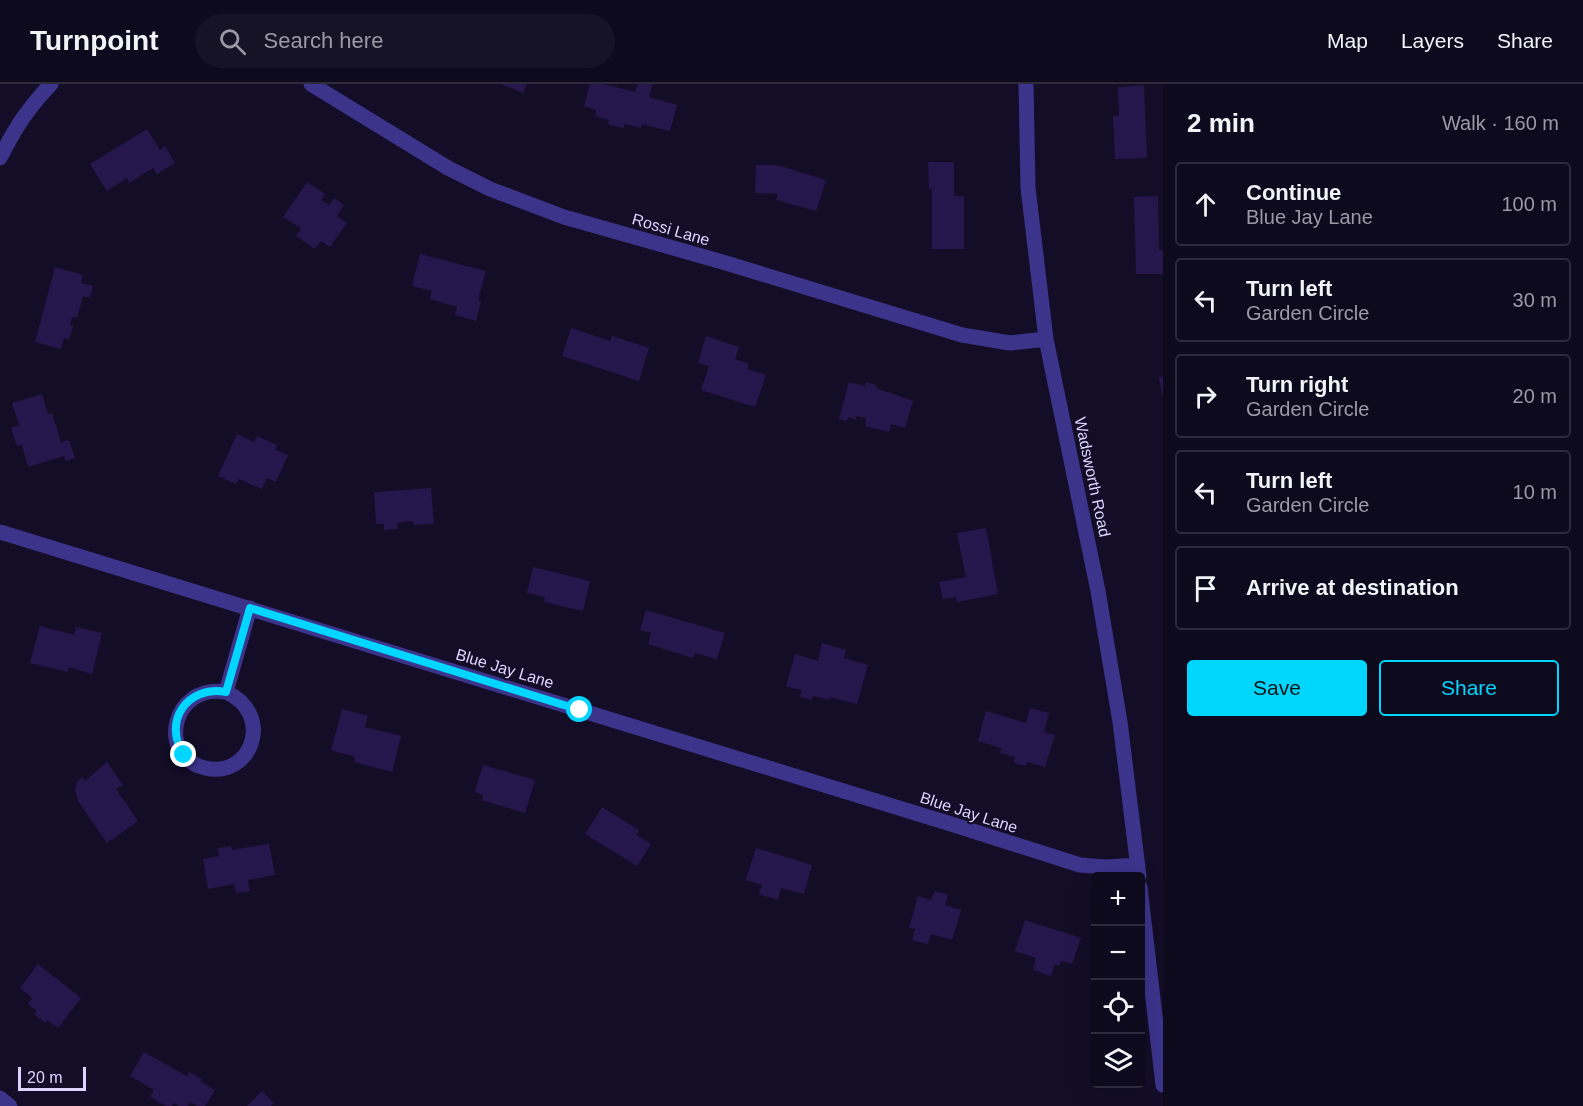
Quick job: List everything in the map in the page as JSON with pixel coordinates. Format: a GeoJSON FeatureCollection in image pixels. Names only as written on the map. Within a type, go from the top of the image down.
{"type":"FeatureCollection","features":[{"type":"Feature","properties":{"kind":"street"},"geometry":{"type":"LineString","coordinates":[[0,158],[30,105],[51,84]]}},
{"type":"Feature","properties":{"kind":"street","name":"Rossi Lane"},"geometry":{"type":"LineString","coordinates":[[311,84],[448,168],[490,189],[564,217],[726,262],[962,335],[1010,343],[1046,339]]}},
{"type":"Feature","properties":{"kind":"street","name":"Wadsworth Road"},"geometry":{"type":"LineString","coordinates":[[1026,84],[1028,188],[1046,339],[1100,602],[1120,722],[1139,871]]}},
{"type":"Feature","properties":{"kind":"street","name":"Blue Jay Lane"},"geometry":{"type":"LineString","coordinates":[[0,532],[951,824],[1063,861],[1094,867],[1139,871]]}},
{"type":"Feature","properties":{"kind":"street"},"geometry":{"type":"LineString","coordinates":[[226,692],[250,608]]}},
{"type":"Feature","properties":{"kind":"street"},"geometry":{"type":"LineString","coordinates":[[209,691],[226,692],[240,700],[250,713],[253,720],[253,736],[247,751],[236,763],[221,769],[205,768],[190,761],[180,748],[176,724],[182,708],[194,697],[209,691]]}},
{"type":"Feature","properties":{"kind":"street"},"geometry":{"type":"LineString","coordinates":[[1145,926],[1163,1085]]}},
{"type":"Feature","properties":{"kind":"street"},"geometry":{"type":"LineString","coordinates":[[0,1098],[10,1106]]}},
{"type":"Feature","properties":{"kind":"building"},"geometry":{"type":"Polygon","coordinates":[[[501,84],[527,84],[523,93],[501,84]]]}},
{"type":"Feature","properties":{"kind":"building"},"geometry":{"type":"Polygon","coordinates":[[[590,84],[604,84],[635,92],[638,84],[653,84],[649,97],[677,105],[670,131],[642,124],[641,128],[625,124],[623,128],[608,124],[609,120],[595,116],[596,110],[584,106],[590,84]]]}},
{"type":"Feature","properties":{"kind":"building"},"geometry":{"type":"Polygon","coordinates":[[[1144,85],[1147,158],[1115,159],[1113,116],[1119,116],[1118,87],[1144,85]]]}},
{"type":"Feature","properties":{"kind":"building"},"geometry":{"type":"Polygon","coordinates":[[[147,129],[160,150],[165,146],[175,163],[157,174],[153,168],[129,183],[127,178],[107,191],[90,164],[147,129]]]}},
{"type":"Feature","properties":{"kind":"building"},"geometry":{"type":"Polygon","coordinates":[[[928,162],[954,162],[954,196],[964,196],[964,249],[932,249],[932,189],[929,189],[928,162]]]}},
{"type":"Feature","properties":{"kind":"building"},"geometry":{"type":"Polygon","coordinates":[[[756,165],[777,165],[826,180],[816,211],[776,200],[778,194],[755,193],[756,165]]]}},
{"type":"Feature","properties":{"kind":"building"},"geometry":{"type":"Polygon","coordinates":[[[307,182],[325,194],[321,200],[329,205],[334,198],[344,205],[337,216],[347,223],[330,247],[321,241],[315,249],[296,236],[301,228],[283,217],[307,182]]]}},
{"type":"Feature","properties":{"kind":"building"},"geometry":{"type":"Polygon","coordinates":[[[1158,196],[1159,250],[1163,250],[1163,274],[1136,274],[1134,197],[1158,196]]]}},
{"type":"Feature","properties":{"kind":"building"},"geometry":{"type":"Polygon","coordinates":[[[420,254],[486,271],[478,300],[481,301],[476,321],[455,315],[457,307],[430,299],[432,291],[412,286],[420,254]]]}},
{"type":"Feature","properties":{"kind":"building"},"geometry":{"type":"Polygon","coordinates":[[[55,267],[83,275],[81,283],[93,286],[90,298],[83,296],[77,318],[72,317],[70,325],[73,326],[69,340],[64,338],[61,349],[35,342],[55,267]]]}},
{"type":"Feature","properties":{"kind":"building"},"geometry":{"type":"Polygon","coordinates":[[[571,328],[610,341],[612,336],[649,348],[639,381],[562,356],[571,328]]]}},
{"type":"Feature","properties":{"kind":"building"},"geometry":{"type":"Polygon","coordinates":[[[706,336],[739,347],[735,359],[749,364],[747,369],[766,375],[755,407],[701,390],[709,366],[698,363],[706,336]]]}},
{"type":"Feature","properties":{"kind":"building"},"geometry":{"type":"Polygon","coordinates":[[[1159,377],[1163,377],[1163,395],[1162,395],[1159,377]]]}},
{"type":"Feature","properties":{"kind":"building"},"geometry":{"type":"Polygon","coordinates":[[[849,382],[865,386],[866,382],[876,385],[876,388],[913,401],[905,428],[891,424],[889,432],[865,426],[866,418],[857,416],[856,420],[848,417],[847,421],[839,419],[849,382]]]}},
{"type":"Feature","properties":{"kind":"building"},"geometry":{"type":"Polygon","coordinates":[[[42,394],[48,414],[52,413],[61,442],[69,440],[75,458],[66,461],[64,456],[28,467],[22,445],[17,446],[11,428],[19,425],[12,403],[42,394]]]}},
{"type":"Feature","properties":{"kind":"building"},"geometry":{"type":"Polygon","coordinates":[[[237,434],[254,442],[257,436],[277,445],[275,450],[288,455],[276,482],[267,478],[262,489],[239,479],[236,484],[218,476],[237,434]]]}},
{"type":"Feature","properties":{"kind":"building"},"geometry":{"type":"Polygon","coordinates":[[[431,488],[434,524],[414,525],[413,521],[397,523],[398,529],[384,530],[384,524],[376,524],[374,492],[431,488]]]}},
{"type":"Feature","properties":{"kind":"building"},"geometry":{"type":"Polygon","coordinates":[[[986,528],[998,594],[957,602],[956,597],[943,599],[939,582],[966,577],[957,533],[986,528]]]}},
{"type":"Feature","properties":{"kind":"building"},"geometry":{"type":"Polygon","coordinates":[[[533,567],[590,581],[583,611],[544,602],[545,597],[527,593],[533,567]]]}},
{"type":"Feature","properties":{"kind":"building"},"geometry":{"type":"Polygon","coordinates":[[[646,610],[725,633],[717,659],[695,653],[693,658],[648,644],[651,633],[640,630],[646,610]]]}},
{"type":"Feature","properties":{"kind":"building"},"geometry":{"type":"Polygon","coordinates":[[[40,626],[74,635],[76,627],[102,633],[92,674],[69,667],[68,672],[30,663],[40,626]]]}},
{"type":"Feature","properties":{"kind":"building"},"geometry":{"type":"Polygon","coordinates":[[[822,643],[846,650],[844,658],[868,665],[857,704],[830,697],[829,700],[813,696],[812,700],[800,697],[802,690],[786,686],[795,654],[818,661],[822,643]]]}},
{"type":"Feature","properties":{"kind":"building"},"geometry":{"type":"Polygon","coordinates":[[[1030,708],[1049,713],[1044,732],[1055,735],[1045,767],[1027,762],[1026,766],[1014,763],[1015,757],[1000,753],[1001,748],[978,741],[986,711],[1026,723],[1030,708]]]}},
{"type":"Feature","properties":{"kind":"building"},"geometry":{"type":"Polygon","coordinates":[[[342,709],[368,716],[365,727],[401,736],[392,772],[354,762],[355,757],[331,750],[342,709]]]}},
{"type":"Feature","properties":{"kind":"building"},"geometry":{"type":"Polygon","coordinates":[[[107,762],[123,785],[116,789],[138,821],[107,843],[78,801],[75,790],[77,782],[82,777],[85,781],[107,762]]]}},
{"type":"Feature","properties":{"kind":"building"},"geometry":{"type":"Polygon","coordinates":[[[483,765],[535,780],[525,813],[482,800],[483,795],[475,792],[483,765]]]}},
{"type":"Feature","properties":{"kind":"building"},"geometry":{"type":"Polygon","coordinates":[[[602,807],[639,830],[636,835],[651,844],[637,866],[585,834],[602,807]]]}},
{"type":"Feature","properties":{"kind":"building"},"geometry":{"type":"Polygon","coordinates":[[[269,844],[275,875],[248,880],[250,891],[236,893],[234,884],[208,889],[203,859],[219,856],[218,848],[231,846],[232,850],[269,844]]]}},
{"type":"Feature","properties":{"kind":"building"},"geometry":{"type":"Polygon","coordinates":[[[756,848],[812,865],[804,894],[781,888],[778,900],[759,894],[762,885],[746,880],[756,848]]]}},
{"type":"Feature","properties":{"kind":"building"},"geometry":{"type":"Polygon","coordinates":[[[935,891],[948,895],[945,905],[961,910],[952,940],[931,934],[928,944],[912,940],[915,929],[909,928],[918,896],[931,900],[935,891]]]}},
{"type":"Feature","properties":{"kind":"building"},"geometry":{"type":"Polygon","coordinates":[[[1025,920],[1081,938],[1072,964],[1061,961],[1059,966],[1055,964],[1051,976],[1033,970],[1036,958],[1015,951],[1025,920]]]}},
{"type":"Feature","properties":{"kind":"building"},"geometry":{"type":"Polygon","coordinates":[[[38,964],[81,998],[58,1028],[47,1020],[45,1023],[34,1014],[37,1011],[28,1004],[32,998],[20,988],[38,964]]]}},
{"type":"Feature","properties":{"kind":"building"},"geometry":{"type":"Polygon","coordinates":[[[144,1052],[187,1076],[189,1072],[215,1090],[205,1106],[197,1106],[190,1102],[188,1106],[179,1106],[174,1103],[172,1106],[166,1106],[150,1097],[154,1090],[130,1076],[144,1052]]]}},
{"type":"Feature","properties":{"kind":"building"},"geometry":{"type":"Polygon","coordinates":[[[262,1091],[274,1103],[271,1106],[247,1106],[262,1091]]]}},
{"type":"Feature","properties":{"kind":"route"},"geometry":{"type":"LineString","coordinates":[[184,755],[175,732],[178,716],[187,702],[201,693],[226,692],[250,608],[580,710]]}}]}
